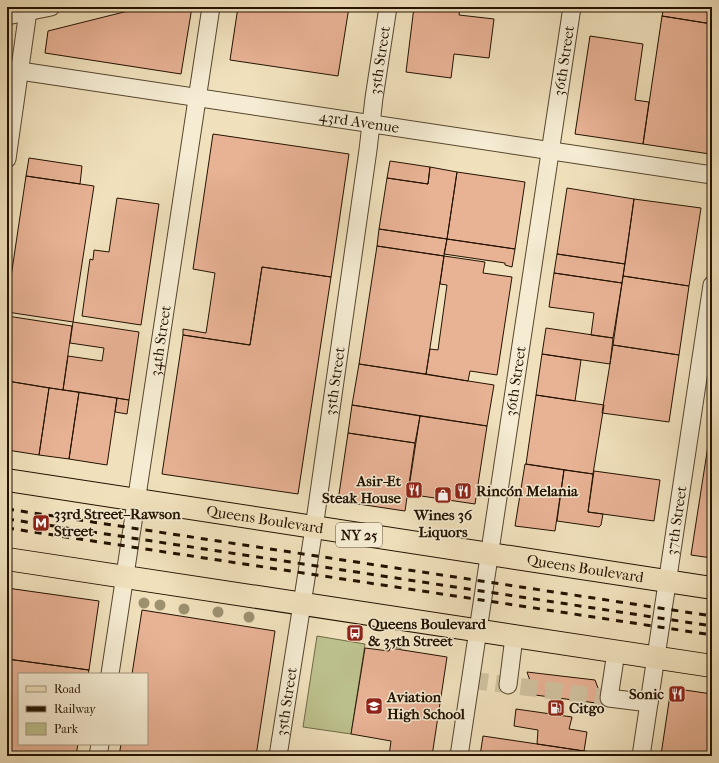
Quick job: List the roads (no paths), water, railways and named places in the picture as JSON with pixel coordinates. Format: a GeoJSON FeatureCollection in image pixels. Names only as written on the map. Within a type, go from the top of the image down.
{"type":"FeatureCollection","features":[{"type":"Feature","properties":{"kind":"main road","name":"Queens Boulevard"},"geometry":{"type":"LineString","coordinates":[[7,480],[712,588]]}},
{"type":"Feature","properties":{"kind":"main road"},"geometry":{"type":"LineString","coordinates":[[7,559],[712,666]]}},
{"type":"Feature","properties":{"kind":"street"},"geometry":{"type":"LineString","coordinates":[[7,16],[51,7]]}},
{"type":"Feature","properties":{"kind":"street","name":"34th Street"},"geometry":{"type":"LineString","coordinates":[[110,673],[211,7]]}},
{"type":"Feature","properties":{"kind":"street","name":"35th Street"},"geometry":{"type":"LineString","coordinates":[[278,756],[314,528],[388,7]]}},
{"type":"Feature","properties":{"kind":"street","name":"36th Street"},"geometry":{"type":"LineString","coordinates":[[459,756],[572,7]]}},
{"type":"Feature","properties":{"kind":"street"},"geometry":{"type":"LineString","coordinates":[[7,159],[14,69],[28,12]]}},
{"type":"Feature","properties":{"kind":"street","name":"43rd Avenue"},"geometry":{"type":"LineString","coordinates":[[14,69],[712,175]]}},
{"type":"Feature","properties":{"kind":"street","name":"37th Street"},"geometry":{"type":"LineString","coordinates":[[641,756],[712,285]]}},
{"type":"Feature","properties":{"kind":"street"},"geometry":{"type":"LineString","coordinates":[[508,685],[514,636]]}},
{"type":"Feature","properties":{"kind":"street"},"geometry":{"type":"LineString","coordinates":[[616,652],[610,698],[649,703]]}},
{"type":"Feature","properties":{"kind":"street"},"geometry":{"type":"LineString","coordinates":[[98,756],[100,745]]}},
{"type":"Feature","properties":{"kind":"tunnel"},"geometry":{"type":"LineString","coordinates":[[471,680],[609,698]]}},
{"type":"Feature","properties":{"kind":"railway"},"geometry":{"type":"LineString","coordinates":[[7,509],[712,616]]}},
{"type":"Feature","properties":{"kind":"railway"},"geometry":{"type":"LineString","coordinates":[[7,519],[712,626]]}},
{"type":"Feature","properties":{"kind":"railway"},"geometry":{"type":"LineString","coordinates":[[7,528],[712,635]]}},
{"type":"Feature","properties":{"kind":"place","name":"Asir-Et Steak House"},"geometry":{"type":"Point","coordinates":[414,490]}},
{"type":"Feature","properties":{"kind":"place","name":"Rincón Melania"},"geometry":{"type":"Point","coordinates":[463,491]}},
{"type":"Feature","properties":{"kind":"place","name":"Wines 36 Liquors"},"geometry":{"type":"Point","coordinates":[443,495]}},
{"type":"Feature","properties":{"kind":"place","name":"33rd Street–Rawson Street"},"geometry":{"type":"Point","coordinates":[41,523]}},
{"type":"Feature","properties":{"kind":"place","name":"Queens Boulevard & 35th Street"},"geometry":{"type":"Point","coordinates":[355,633]}},
{"type":"Feature","properties":{"kind":"place","name":"Sonic"},"geometry":{"type":"Point","coordinates":[677,694]}},
{"type":"Feature","properties":{"kind":"place","name":"Aviation High School"},"geometry":{"type":"Point","coordinates":[374,706]}},
{"type":"Feature","properties":{"kind":"place","name":"Citgo"},"geometry":{"type":"Point","coordinates":[556,708]}}]}
